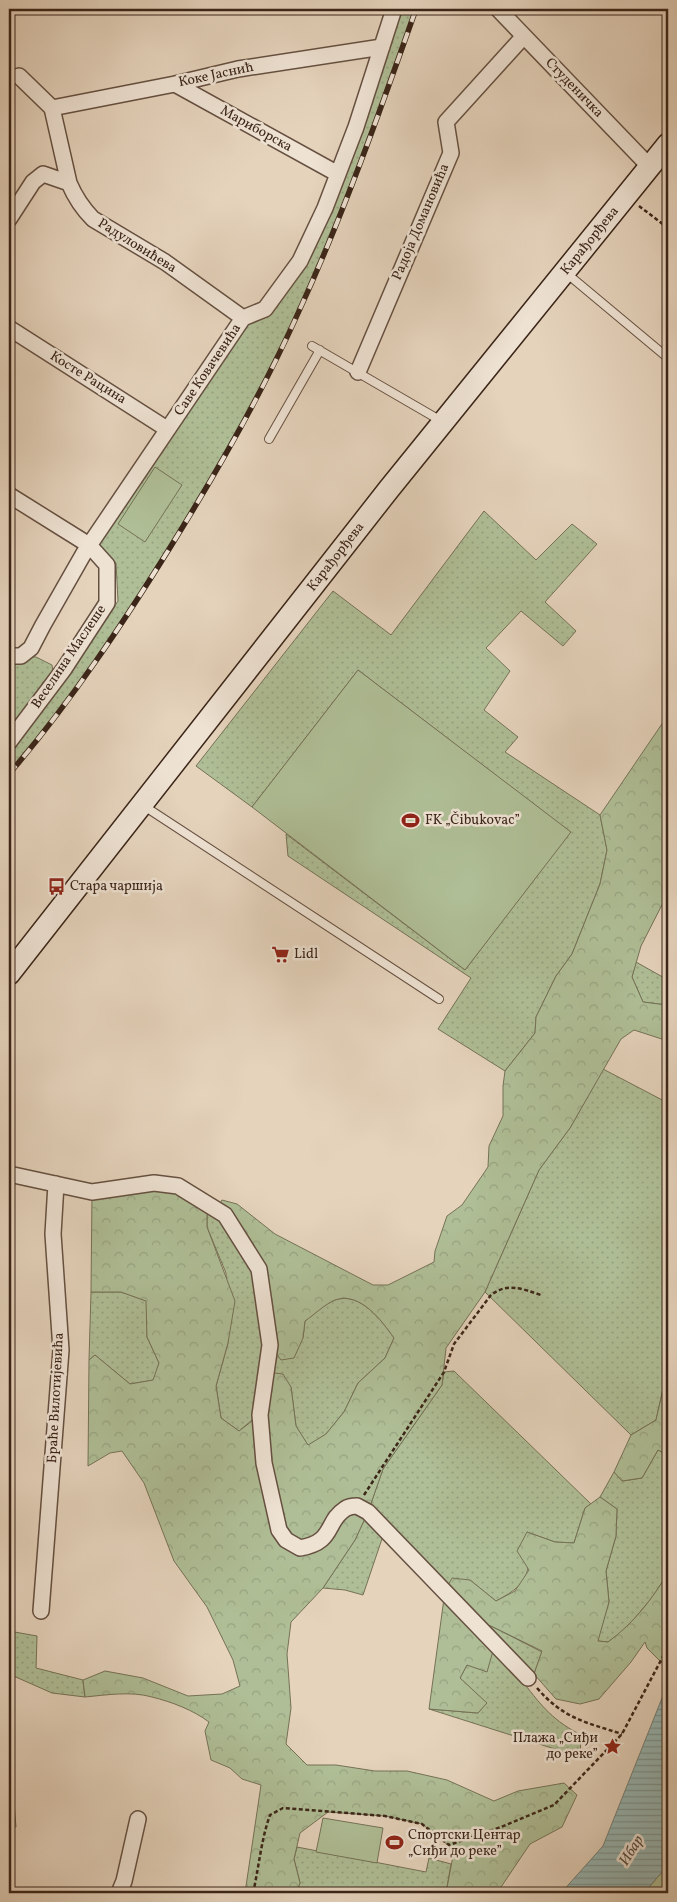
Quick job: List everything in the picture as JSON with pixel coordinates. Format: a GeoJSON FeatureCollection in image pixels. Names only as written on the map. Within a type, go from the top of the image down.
{"type":"FeatureCollection","features":[{"type":"Feature","properties":{"kind":"street","name":"Саве Ковачевића"},"geometry":{"type":"LineString","coordinates":[[9,656],[21,656],[31,648],[42,625],[89,545],[243,318],[265,309],[300,261],[325,208],[356,127],[394,9]]}},
{"type":"Feature","properties":{"kind":"street","name":"Студеничка"},"geometry":{"type":"LineString","coordinates":[[498,9],[650,167]]}},
{"type":"Feature","properties":{"kind":"street","name":"Радоја Домановића"},"geometry":{"type":"LineString","coordinates":[[358,372],[451,153],[446,122],[524,36]]}},
{"type":"Feature","properties":{"kind":"street","name":"Коке Јаснић"},"geometry":{"type":"LineString","coordinates":[[52,108],[175,84],[238,69],[382,46]]}},
{"type":"Feature","properties":{"kind":"street"},"geometry":{"type":"LineString","coordinates":[[19,76],[52,108]]}},
{"type":"Feature","properties":{"kind":"street","name":"Мариборска"},"geometry":{"type":"LineString","coordinates":[[175,84],[338,174]]}},
{"type":"Feature","properties":{"kind":"street","name":"Радуловићева"},"geometry":{"type":"LineString","coordinates":[[52,108],[69,183],[78,202],[93,219],[165,262],[243,318]]}},
{"type":"Feature","properties":{"kind":"street","name":"Карађорђева"},"geometry":{"type":"LineString","coordinates":[[9,974],[384,496],[668,144]]}},
{"type":"Feature","properties":{"kind":"street"},"geometry":{"type":"LineString","coordinates":[[9,219],[33,182],[43,174],[69,183]]}},
{"type":"Feature","properties":{"kind":"street","name":"Косте Рацина"},"geometry":{"type":"LineString","coordinates":[[9,328],[167,429]]}},
{"type":"Feature","properties":{"kind":"street","name":"Веселина Маслеше"},"geometry":{"type":"LineString","coordinates":[[9,495],[89,545],[107,565],[107,603],[64,669],[9,742]]}},
{"type":"Feature","properties":{"kind":"street"},"geometry":{"type":"LineString","coordinates":[[9,1174],[92,1192],[154,1183],[178,1186],[225,1214],[259,1269],[270,1345],[260,1415],[264,1463],[279,1530],[286,1540],[300,1548],[310,1546],[321,1541],[338,1516],[346,1508],[357,1506],[368,1512],[528,1678]]}},
{"type":"Feature","properties":{"kind":"street","name":"Браће Вилотијевића"},"geometry":{"type":"LineString","coordinates":[[41,1611],[61,1350],[53,1234],[56,1184]]}},
{"type":"Feature","properties":{"kind":"street"},"geometry":{"type":"LineString","coordinates":[[119,1893],[124,1881],[138,1819]]}},
{"type":"Feature","properties":{"kind":"lane"},"geometry":{"type":"LineString","coordinates":[[565,272],[668,358]]}},
{"type":"Feature","properties":{"kind":"lane"},"geometry":{"type":"LineString","coordinates":[[312,346],[444,423]]}},
{"type":"Feature","properties":{"kind":"lane"},"geometry":{"type":"LineString","coordinates":[[269,439],[320,350]]}},
{"type":"Feature","properties":{"kind":"lane"},"geometry":{"type":"LineString","coordinates":[[142,804],[440,999]]}},
{"type":"Feature","properties":{"kind":"path"},"geometry":{"type":"LineString","coordinates":[[626,197],[668,228]]}},
{"type":"Feature","properties":{"kind":"path"},"geometry":{"type":"LineString","coordinates":[[357,1506],[444,1372],[454,1344],[491,1295],[499,1289],[515,1287],[541,1295]]}},
{"type":"Feature","properties":{"kind":"path"},"geometry":{"type":"LineString","coordinates":[[253,1893],[260,1867],[264,1831],[270,1815],[284,1808],[385,1816],[422,1824],[448,1845],[501,1827],[554,1805],[622,1734],[668,1647]]}},
{"type":"Feature","properties":{"kind":"path"},"geometry":{"type":"LineString","coordinates":[[528,1678],[551,1704],[573,1718],[622,1734]]}},
{"type":"Feature","properties":{"kind":"green space"},"geometry":{"type":"Polygon","coordinates":[[[394,9],[416,9],[375,124],[331,237],[299,311],[270,371],[206,489],[134,605],[95,663],[9,773],[9,747],[75,667],[118,601],[116,563],[106,553],[89,545],[243,318],[265,309],[300,261],[394,9]]]}},
{"type":"Feature","properties":{"kind":"green space"},"geometry":{"type":"Polygon","coordinates":[[[155,467],[182,485],[145,542],[118,524],[155,467]]]}},
{"type":"Feature","properties":{"kind":"green space"},"geometry":{"type":"Polygon","coordinates":[[[484,511],[536,560],[572,524],[597,544],[545,602],[576,631],[563,646],[521,611],[486,648],[510,671],[484,710],[518,737],[505,752],[600,815],[607,850],[600,884],[572,954],[556,976],[536,1017],[535,1033],[505,1071],[438,1029],[471,978],[288,856],[286,834],[465,970],[570,832],[358,670],[252,807],[196,766],[333,591],[391,635],[484,511]]]}},
{"type":"Feature","properties":{"kind":"green space"},"geometry":{"type":"Polygon","coordinates":[[[9,656],[36,657],[52,665],[53,673],[9,734],[9,656]]]}},
{"type":"Feature","properties":{"kind":"green space","name":"FK „Čibukovac”"},"geometry":{"type":"Polygon","coordinates":[[[358,670],[571,832],[465,970],[252,807],[358,670]]]}},
{"type":"Feature","properties":{"kind":"green space"},"geometry":{"type":"Polygon","coordinates":[[[668,715],[668,900],[665,899],[641,946],[632,977],[643,1002],[667,1005],[668,1041],[634,1030],[621,1039],[570,1128],[539,1170],[485,1292],[446,1348],[442,1385],[383,1469],[368,1512],[355,1540],[323,1588],[291,1622],[287,1654],[291,1708],[286,1744],[307,1765],[336,1765],[375,1771],[407,1771],[447,1780],[494,1801],[518,1791],[564,1783],[577,1795],[562,1827],[530,1844],[497,1893],[446,1893],[453,1856],[448,1845],[422,1824],[385,1816],[328,1812],[300,1833],[294,1859],[300,1883],[296,1893],[245,1893],[261,1785],[242,1779],[230,1768],[211,1760],[205,1731],[209,1722],[189,1710],[167,1701],[136,1694],[85,1697],[83,1680],[105,1671],[143,1678],[188,1696],[222,1694],[240,1686],[233,1660],[207,1607],[174,1561],[144,1483],[122,1451],[110,1453],[88,1466],[89,1360],[95,1355],[130,1384],[153,1380],[159,1363],[147,1337],[146,1301],[121,1292],[91,1292],[92,1192],[154,1183],[207,1203],[207,1227],[235,1301],[228,1343],[216,1386],[221,1418],[239,1431],[260,1415],[266,1372],[283,1374],[291,1387],[296,1426],[308,1445],[326,1434],[344,1412],[358,1383],[385,1358],[394,1338],[369,1309],[353,1300],[344,1298],[331,1302],[305,1321],[303,1338],[294,1358],[281,1360],[270,1345],[259,1269],[216,1209],[222,1200],[237,1204],[275,1234],[373,1285],[388,1285],[434,1262],[435,1251],[447,1216],[462,1205],[488,1167],[489,1146],[503,1116],[505,1071],[535,1033],[536,1017],[556,976],[572,954],[600,884],[607,850],[600,815],[668,715]]]}},
{"type":"Feature","properties":{"kind":"green space"},"geometry":{"type":"Polygon","coordinates":[[[636,962],[668,980],[668,1007],[666,1005],[643,1002],[632,977],[636,962]]]}},
{"type":"Feature","properties":{"kind":"green space"},"geometry":{"type":"Polygon","coordinates":[[[603,1069],[668,1103],[668,1367],[656,1420],[631,1435],[485,1292],[539,1170],[570,1128],[603,1069]]]}},
{"type":"Feature","properties":{"kind":"green space"},"geometry":{"type":"Polygon","coordinates":[[[207,1203],[225,1215],[303,1338],[305,1321],[328,1304],[344,1298],[353,1300],[369,1309],[394,1338],[385,1358],[358,1383],[344,1412],[326,1434],[308,1446],[296,1426],[291,1387],[239,1431],[221,1418],[216,1386],[228,1343],[226,1273],[207,1227],[207,1203]]]}},
{"type":"Feature","properties":{"kind":"green space"},"geometry":{"type":"Polygon","coordinates":[[[91,1292],[121,1292],[147,1301],[147,1337],[159,1363],[154,1380],[130,1384],[95,1355],[89,1360],[91,1292]]]}},
{"type":"Feature","properties":{"kind":"green space"},"geometry":{"type":"Polygon","coordinates":[[[668,1367],[668,1455],[658,1450],[642,1478],[622,1481],[614,1472],[631,1435],[656,1420],[668,1367]]]}},
{"type":"Feature","properties":{"kind":"green space"},"geometry":{"type":"Polygon","coordinates":[[[454,1371],[591,1504],[585,1508],[574,1543],[555,1542],[527,1532],[528,1566],[523,1581],[508,1594],[496,1601],[470,1580],[445,1591],[385,1530],[363,1595],[345,1590],[323,1588],[355,1540],[368,1512],[383,1469],[442,1385],[444,1372],[454,1371]]]}},
{"type":"Feature","properties":{"kind":"green space"},"geometry":{"type":"Polygon","coordinates":[[[658,1450],[668,1455],[668,1573],[654,1595],[626,1629],[608,1642],[597,1641],[609,1602],[606,1571],[616,1536],[617,1509],[600,1497],[614,1472],[623,1481],[642,1478],[658,1450]]]}},
{"type":"Feature","properties":{"kind":"green space"},"geometry":{"type":"Polygon","coordinates":[[[600,1497],[617,1509],[616,1536],[606,1571],[609,1602],[598,1641],[608,1642],[626,1627],[656,1592],[668,1573],[668,1669],[647,1648],[645,1642],[631,1662],[599,1699],[580,1704],[556,1699],[534,1674],[542,1651],[491,1626],[477,1625],[479,1639],[493,1651],[487,1672],[467,1665],[460,1678],[487,1703],[478,1713],[429,1709],[445,1591],[452,1578],[470,1580],[496,1601],[515,1591],[529,1570],[517,1551],[527,1532],[555,1542],[574,1543],[585,1508],[600,1497]]]}},
{"type":"Feature","properties":{"kind":"green space"},"geometry":{"type":"Polygon","coordinates":[[[477,1625],[491,1626],[542,1652],[534,1674],[524,1683],[549,1713],[581,1735],[580,1757],[429,1709],[478,1713],[486,1703],[460,1678],[467,1665],[487,1671],[477,1625]]]}},
{"type":"Feature","properties":{"kind":"green space"},"geometry":{"type":"Polygon","coordinates":[[[9,1631],[37,1636],[36,1668],[83,1680],[85,1697],[52,1693],[9,1674],[9,1631]]]}},
{"type":"Feature","properties":{"kind":"green space"},"geometry":{"type":"Polygon","coordinates":[[[10,1755],[16,1827],[9,1825],[10,1755]]]}},
{"type":"Feature","properties":{"kind":"green space"},"geometry":{"type":"Polygon","coordinates":[[[323,1818],[383,1828],[377,1863],[316,1852],[323,1818]]]}},
{"type":"Feature","properties":{"kind":"green space"},"geometry":{"type":"Polygon","coordinates":[[[297,1847],[426,1872],[429,1858],[451,1864],[446,1893],[296,1893],[300,1883],[294,1859],[297,1847]]]}},
{"type":"Feature","properties":{"kind":"green space"},"geometry":{"type":"Polygon","coordinates":[[[668,1865],[668,1890],[666,1893],[644,1893],[668,1865]]]}},
{"type":"Feature","properties":{"kind":"water","name":"Ибар"},"geometry":{"type":"Polygon","coordinates":[[[668,1683],[668,1865],[644,1893],[561,1893],[603,1846],[668,1683]]]}},
{"type":"Feature","properties":{"kind":"railway"},"geometry":{"type":"LineString","coordinates":[[9,774],[53,720],[134,605],[206,489],[255,401],[285,341],[331,237],[375,124],[416,9]]}},
{"type":"Feature","properties":{"kind":"place","name":"FK „Čibukovac”"},"geometry":{"type":"Point","coordinates":[411,820]}},
{"type":"Feature","properties":{"kind":"place","name":"Стара чаршија"},"geometry":{"type":"Point","coordinates":[56,886]}},
{"type":"Feature","properties":{"kind":"place","name":"Lidl"},"geometry":{"type":"Point","coordinates":[280,954]}},
{"type":"Feature","properties":{"kind":"place","name":"Плажа „Сиђи до реке”"},"geometry":{"type":"Point","coordinates":[612,1746]}},
{"type":"Feature","properties":{"kind":"place","name":"Спортски Центар „Сиђи до реке”"},"geometry":{"type":"Point","coordinates":[394,1843]}}]}
